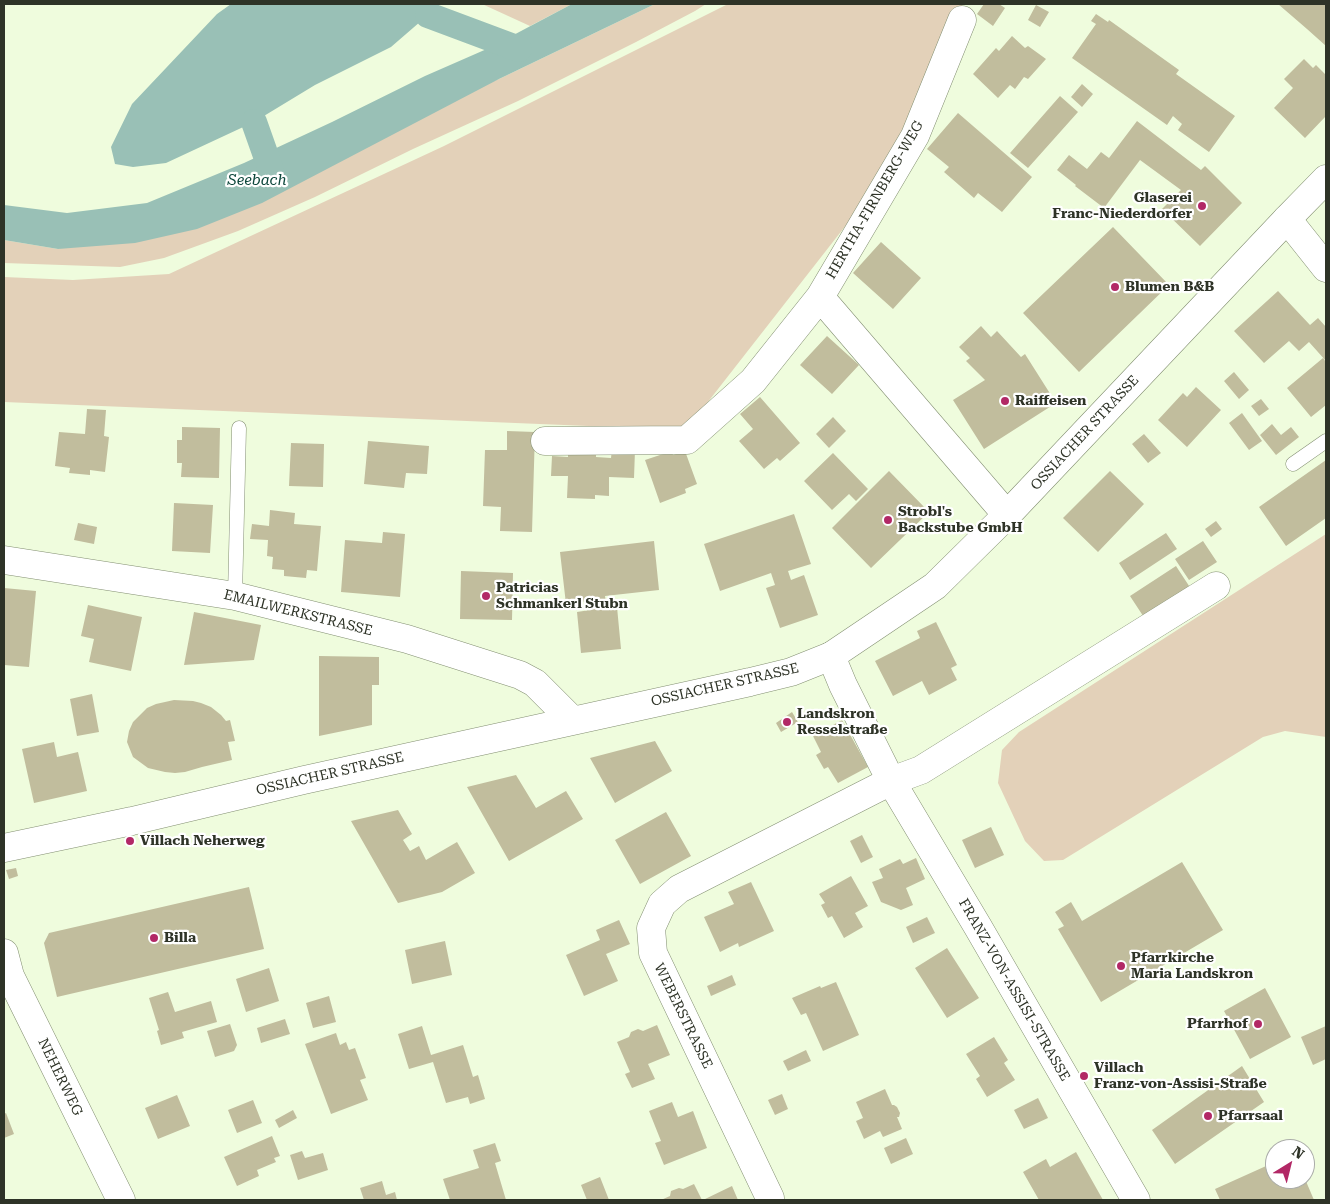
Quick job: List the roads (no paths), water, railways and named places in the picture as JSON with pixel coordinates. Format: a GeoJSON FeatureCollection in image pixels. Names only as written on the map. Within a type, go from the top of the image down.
{"type":"FeatureCollection","features":[{"type":"Feature","properties":{"kind":"street","name":"HERTHA-FIRNBERG-WEG"},"geometry":{"type":"LineString","coordinates":[[546,441],[687,440],[753,381],[820,297],[915,136],[962,20]]}},
{"type":"Feature","properties":{"kind":"street","name":"OSSIACHER STRASSE"},"geometry":{"type":"LineString","coordinates":[[4,848],[132,821],[304,780],[783,674],[831,656],[935,586],[1007,515],[1326,180]]}},
{"type":"Feature","properties":{"kind":"street"},"geometry":{"type":"LineString","coordinates":[[1287,219],[1326,268]]}},
{"type":"Feature","properties":{"kind":"street"},"geometry":{"type":"LineString","coordinates":[[820,297],[1007,515]]}},
{"type":"Feature","properties":{"kind":"street","name":"EMAILWERKSTRASSE"},"geometry":{"type":"LineString","coordinates":[[4,560],[235,596],[407,639],[520,675],[535,683],[572,720]]}},
{"type":"Feature","properties":{"kind":"street"},"geometry":{"type":"LineString","coordinates":[[891,781],[921,770],[1216,586]]}},
{"type":"Feature","properties":{"kind":"street","name":"FRANZ-VON-ASSISI-STRASSE"},"geometry":{"type":"LineString","coordinates":[[831,656],[843,685],[891,781],[1136,1200]]}},
{"type":"Feature","properties":{"kind":"street","name":"WEBERSTRASSE"},"geometry":{"type":"LineString","coordinates":[[770,1198],[653,953],[651,928],[662,904],[679,889],[891,781]]}},
{"type":"Feature","properties":{"kind":"street","name":"NEHERWEG"},"geometry":{"type":"LineString","coordinates":[[4,953],[10,976],[121,1200]]}},
{"type":"Feature","properties":{"kind":"lane"},"geometry":{"type":"LineString","coordinates":[[235,596],[238,428]]}},
{"type":"Feature","properties":{"kind":"lane"},"geometry":{"type":"LineString","coordinates":[[1293,464],[1326,441]]}},
{"type":"Feature","properties":{"kind":"water"},"geometry":{"type":"Polygon","coordinates":[[[231,4],[419,4],[428,15],[391,47],[315,85],[254,122],[166,163],[133,167],[115,164],[111,147],[132,104],[217,14],[231,4]]]}},
{"type":"Feature","properties":{"kind":"water","name":"Seebach"},"geometry":{"type":"Polygon","coordinates":[[[572,4],[655,4],[499,79],[262,203],[197,229],[135,243],[58,249],[4,240],[4,205],[67,213],[147,203],[244,163],[332,122],[425,76],[489,48],[572,4]]]}},
{"type":"Feature","properties":{"kind":"waterway"},"geometry":{"type":"LineString","coordinates":[[428,15],[519,49]]}},
{"type":"Feature","properties":{"kind":"waterway"},"geometry":{"type":"LineString","coordinates":[[254,122],[271,170]]}},
{"type":"Feature","properties":{"kind":"place","name":"Glaserei Franc-Niederdorfer"},"geometry":{"type":"Point","coordinates":[1202,206]}},
{"type":"Feature","properties":{"kind":"place","name":"Blumen B&B"},"geometry":{"type":"Point","coordinates":[1115,287]}},
{"type":"Feature","properties":{"kind":"place","name":"Raiffeisen"},"geometry":{"type":"Point","coordinates":[1005,401]}},
{"type":"Feature","properties":{"kind":"place","name":"Strobl's Backstube GmbH"},"geometry":{"type":"Point","coordinates":[888,520]}},
{"type":"Feature","properties":{"kind":"place","name":"Patricias Schmankerl Stubn"},"geometry":{"type":"Point","coordinates":[486,596]}},
{"type":"Feature","properties":{"kind":"place","name":"Landskron Resselstraße"},"geometry":{"type":"Point","coordinates":[787,722]}},
{"type":"Feature","properties":{"kind":"place","name":"Villach Neherweg"},"geometry":{"type":"Point","coordinates":[130,841]}},
{"type":"Feature","properties":{"kind":"place","name":"Billa"},"geometry":{"type":"Point","coordinates":[154,938]}},
{"type":"Feature","properties":{"kind":"place","name":"Pfarrkirche Maria Landskron"},"geometry":{"type":"Point","coordinates":[1121,966]}},
{"type":"Feature","properties":{"kind":"place","name":"Pfarrhof"},"geometry":{"type":"Point","coordinates":[1258,1024]}},
{"type":"Feature","properties":{"kind":"place","name":"Villach Franz-von-Assisi-Straße"},"geometry":{"type":"Point","coordinates":[1084,1076]}},
{"type":"Feature","properties":{"kind":"place","name":"Pfarrsaal"},"geometry":{"type":"Point","coordinates":[1208,1116]}}]}
